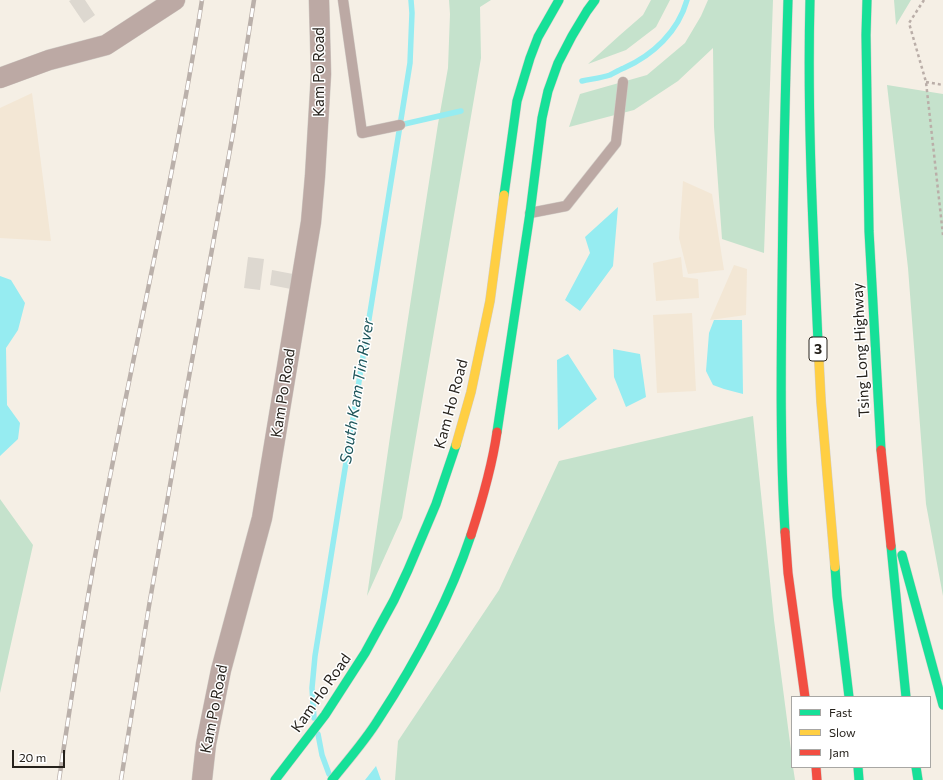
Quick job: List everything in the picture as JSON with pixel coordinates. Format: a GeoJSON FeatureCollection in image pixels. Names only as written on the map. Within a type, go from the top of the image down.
{"type":"FeatureCollection","features":[{"type":"Feature","properties":{"kind":"main road","name":"Kam Ho Road"},"geometry":{"type":"LineString","coordinates":[[275,780],[325,715],[342,691],[365,653],[394,600],[439,497],[459,436],[471,392],[490,301],[517,101],[535,44],[558,0]]}},
{"type":"Feature","properties":{"kind":"main road"},"geometry":{"type":"LineString","coordinates":[[332,780],[378,720],[422,647],[453,583],[478,516],[494,447],[530,212],[542,118],[548,91],[558,63],[572,36],[595,0]]}},
{"type":"Feature","properties":{"kind":"main road"},"geometry":{"type":"LineString","coordinates":[[788,0],[784,128],[781,386],[783,502],[788,573],[805,696]]}},
{"type":"Feature","properties":{"kind":"main road","name":"3"},"geometry":{"type":"LineString","coordinates":[[810,0],[809,43],[811,181],[821,401],[837,596],[849,696]]}},
{"type":"Feature","properties":{"kind":"main road","name":"Tsing Long Highway"},"geometry":{"type":"LineString","coordinates":[[867,0],[866,34],[869,231],[878,400],[882,462],[906,696]]}},
{"type":"Feature","properties":{"kind":"main road"},"geometry":{"type":"LineString","coordinates":[[882,462],[902,553],[943,705]]}},
{"type":"Feature","properties":{"kind":"main road"},"geometry":{"type":"LineString","coordinates":[[816,768],[818,780]]}},
{"type":"Feature","properties":{"kind":"main road"},"geometry":{"type":"LineString","coordinates":[[858,768],[860,780]]}},
{"type":"Feature","properties":{"kind":"main road"},"geometry":{"type":"LineString","coordinates":[[916,768],[918,780]]}},
{"type":"Feature","properties":{"kind":"street"},"geometry":{"type":"LineString","coordinates":[[0,78],[49,60],[106,45],[175,0]]}},
{"type":"Feature","properties":{"kind":"street","name":"Kam Po Road"},"geometry":{"type":"LineString","coordinates":[[202,780],[206,744],[221,670],[262,518],[311,222],[321,74],[319,0]]}},
{"type":"Feature","properties":{"kind":"lane"},"geometry":{"type":"LineString","coordinates":[[343,0],[362,133],[400,125]]}},
{"type":"Feature","properties":{"kind":"lane"},"geometry":{"type":"LineString","coordinates":[[530,212],[566,206],[616,143],[623,82]]}},
{"type":"Feature","properties":{"kind":"path"},"geometry":{"type":"LineString","coordinates":[[924,0],[909,23],[926,82],[943,235]]}},
{"type":"Feature","properties":{"kind":"path"},"geometry":{"type":"LineString","coordinates":[[926,82],[943,85]]}},
{"type":"Feature","properties":{"kind":"shaded area"},"geometry":{"type":"Polygon","coordinates":[[[32,93],[51,241],[0,238],[0,108],[32,93]]]}},
{"type":"Feature","properties":{"kind":"shaded area"},"geometry":{"type":"Polygon","coordinates":[[[683,181],[712,194],[724,270],[688,274],[679,238],[683,181]]]}},
{"type":"Feature","properties":{"kind":"shaded area"},"geometry":{"type":"Polygon","coordinates":[[[681,257],[683,277],[698,279],[699,298],[656,301],[653,263],[681,257]]]}},
{"type":"Feature","properties":{"kind":"shaded area"},"geometry":{"type":"Polygon","coordinates":[[[734,265],[747,269],[746,315],[710,320],[734,265]]]}},
{"type":"Feature","properties":{"kind":"shaded area"},"geometry":{"type":"Polygon","coordinates":[[[692,313],[696,391],[657,393],[653,315],[692,313]]]}},
{"type":"Feature","properties":{"kind":"green space"},"geometry":{"type":"Polygon","coordinates":[[[449,0],[491,0],[480,7],[481,58],[402,518],[367,596],[418,253],[448,68],[450,14],[449,0]]]}},
{"type":"Feature","properties":{"kind":"green space"},"geometry":{"type":"Polygon","coordinates":[[[651,0],[670,0],[656,27],[626,50],[588,64],[643,15],[651,0]]]}},
{"type":"Feature","properties":{"kind":"green space"},"geometry":{"type":"Polygon","coordinates":[[[708,0],[773,0],[764,253],[722,239],[714,127],[713,48],[678,81],[634,110],[569,127],[580,94],[647,75],[685,43],[701,16],[708,0]]]}},
{"type":"Feature","properties":{"kind":"green space"},"geometry":{"type":"Polygon","coordinates":[[[894,0],[911,0],[896,25],[894,0]]]}},
{"type":"Feature","properties":{"kind":"green space"},"geometry":{"type":"Polygon","coordinates":[[[887,85],[943,94],[943,596],[926,504],[908,268],[887,85]]]}},
{"type":"Feature","properties":{"kind":"green space"},"geometry":{"type":"Polygon","coordinates":[[[753,416],[774,620],[791,750],[791,768],[793,768],[795,780],[395,780],[398,741],[499,590],[559,461],[753,416]]]}},
{"type":"Feature","properties":{"kind":"green space"},"geometry":{"type":"Polygon","coordinates":[[[0,499],[33,545],[0,693],[0,499]]]}},
{"type":"Feature","properties":{"kind":"water"},"geometry":{"type":"Polygon","coordinates":[[[618,207],[613,266],[580,311],[565,300],[590,253],[585,237],[618,207]]]}},
{"type":"Feature","properties":{"kind":"water"},"geometry":{"type":"Polygon","coordinates":[[[0,276],[11,280],[25,303],[18,330],[6,348],[7,405],[20,423],[18,439],[0,456],[0,276]]]}},
{"type":"Feature","properties":{"kind":"water"},"geometry":{"type":"Polygon","coordinates":[[[714,320],[742,320],[743,394],[713,385],[706,371],[709,333],[714,320]]]}},
{"type":"Feature","properties":{"kind":"water"},"geometry":{"type":"Polygon","coordinates":[[[613,349],[640,354],[646,397],[626,407],[614,377],[613,349]]]}},
{"type":"Feature","properties":{"kind":"water"},"geometry":{"type":"Polygon","coordinates":[[[568,354],[597,399],[558,430],[557,360],[568,354]]]}},
{"type":"Feature","properties":{"kind":"water"},"geometry":{"type":"Polygon","coordinates":[[[376,766],[381,780],[365,780],[376,766]]]}},
{"type":"Feature","properties":{"kind":"building"},"geometry":{"type":"Polygon","coordinates":[[[85,0],[95,15],[84,23],[69,1],[85,0]]]}},
{"type":"Feature","properties":{"kind":"building"},"geometry":{"type":"Polygon","coordinates":[[[248,257],[264,259],[260,290],[244,288],[248,257]]]}},
{"type":"Feature","properties":{"kind":"building"},"geometry":{"type":"Polygon","coordinates":[[[272,270],[293,274],[291,289],[270,285],[272,270]]]}},
{"type":"Feature","properties":{"kind":"waterway","name":"South Kam Tin River"},"geometry":{"type":"LineString","coordinates":[[314,718],[312,688],[315,656],[410,63],[412,13],[411,0]]}},
{"type":"Feature","properties":{"kind":"waterway"},"geometry":{"type":"LineString","coordinates":[[582,81],[610,75],[635,63],[645,56],[671,32],[683,12],[687,0]]}},
{"type":"Feature","properties":{"kind":"waterway"},"geometry":{"type":"LineString","coordinates":[[400,125],[461,111]]}},
{"type":"Feature","properties":{"kind":"waterway","name":"South Kam Tin River"},"geometry":{"type":"LineString","coordinates":[[318,734],[322,755],[329,774]]}},
{"type":"Feature","properties":{"kind":"railway"},"geometry":{"type":"LineString","coordinates":[[59,780],[99,532],[169,187],[202,0]]}},
{"type":"Feature","properties":{"kind":"railway"},"geometry":{"type":"LineString","coordinates":[[121,780],[149,606],[233,133],[254,0]]}},
{"type":"Feature","properties":{"kind":"traffic: fast"},"geometry":{"type":"LineString","coordinates":[[504,195],[517,101],[538,37],[559,0]]}},
{"type":"Feature","properties":{"kind":"traffic: fast"},"geometry":{"type":"LineString","coordinates":[[497,432],[530,213],[542,118],[548,91],[558,63],[572,36],[595,0]]}},
{"type":"Feature","properties":{"kind":"traffic: fast"},"geometry":{"type":"LineString","coordinates":[[785,532],[783,501],[781,346],[788,0]]}},
{"type":"Feature","properties":{"kind":"traffic: fast"},"geometry":{"type":"LineString","coordinates":[[810,0],[809,86],[812,214],[818,342]]}},
{"type":"Feature","properties":{"kind":"traffic: fast"},"geometry":{"type":"LineString","coordinates":[[867,0],[866,35],[869,231],[881,450]]}},
{"type":"Feature","properties":{"kind":"traffic: fast"},"geometry":{"type":"LineString","coordinates":[[275,780],[325,715],[365,653],[394,600],[436,504],[456,445]]}},
{"type":"Feature","properties":{"kind":"traffic: fast"},"geometry":{"type":"LineString","coordinates":[[332,780],[373,728],[405,676],[453,584],[471,535]]}},
{"type":"Feature","properties":{"kind":"traffic: fast"},"geometry":{"type":"LineString","coordinates":[[891,546],[906,696]]}},
{"type":"Feature","properties":{"kind":"traffic: fast"},"geometry":{"type":"LineString","coordinates":[[902,555],[943,705]]}},
{"type":"Feature","properties":{"kind":"traffic: fast"},"geometry":{"type":"LineString","coordinates":[[835,567],[849,696]]}},
{"type":"Feature","properties":{"kind":"traffic: fast"},"geometry":{"type":"LineString","coordinates":[[858,768],[859,780]]}},
{"type":"Feature","properties":{"kind":"traffic: fast"},"geometry":{"type":"LineString","coordinates":[[916,768],[918,780]]}},
{"type":"Feature","properties":{"kind":"traffic: slow"},"geometry":{"type":"LineString","coordinates":[[456,445],[471,392],[490,301],[504,195]]}},
{"type":"Feature","properties":{"kind":"traffic: slow"},"geometry":{"type":"LineString","coordinates":[[818,342],[821,401],[835,567]]}},
{"type":"Feature","properties":{"kind":"traffic: jam"},"geometry":{"type":"LineString","coordinates":[[471,535],[486,484],[497,432]]}},
{"type":"Feature","properties":{"kind":"traffic: jam"},"geometry":{"type":"LineString","coordinates":[[881,450],[891,546]]}},
{"type":"Feature","properties":{"kind":"traffic: jam"},"geometry":{"type":"LineString","coordinates":[[785,532],[788,573],[805,696]]}},
{"type":"Feature","properties":{"kind":"traffic: jam"},"geometry":{"type":"LineString","coordinates":[[816,768],[817,780]]}}]}
